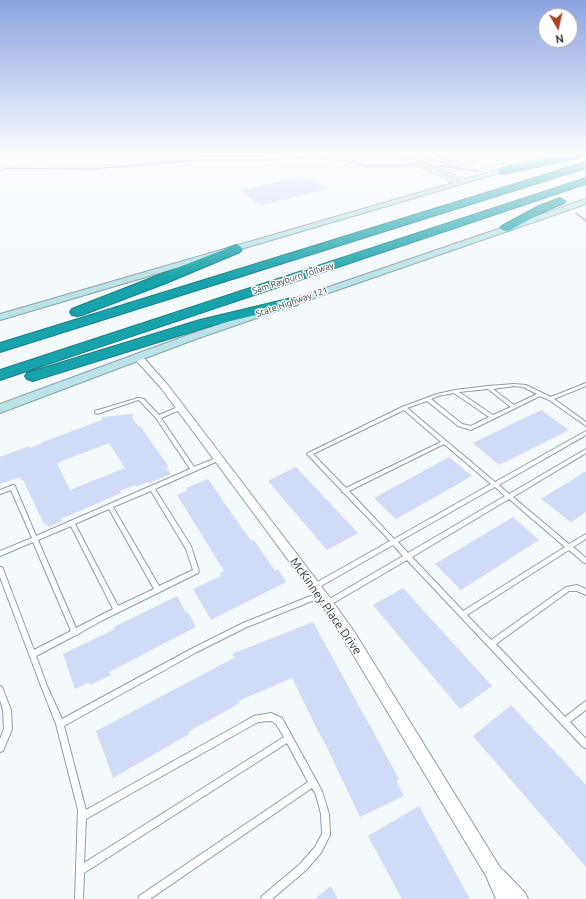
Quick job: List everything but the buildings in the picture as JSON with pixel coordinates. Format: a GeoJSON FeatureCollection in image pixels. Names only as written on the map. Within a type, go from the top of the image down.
{"type":"FeatureCollection","features":[{"type":"Feature","properties":{"kind":"highway","name":"Sam Rayburn Tollway"},"geometry":{"type":"LineString","coordinates":[[0,348],[484,197]]}},
{"type":"Feature","properties":{"kind":"highway","name":"Sam Rayburn Tollway"},"geometry":{"type":"LineString","coordinates":[[0,374],[538,197]]}},
{"type":"Feature","properties":{"kind":"highway"},"geometry":{"type":"LineString","coordinates":[[506,228],[543,208],[569,197]]}},
{"type":"Feature","properties":{"kind":"highway"},"geometry":{"type":"LineString","coordinates":[[0,340],[148,285],[236,249]]}},
{"type":"Feature","properties":{"kind":"highway"},"geometry":{"type":"LineString","coordinates":[[0,386],[205,323],[292,302]]}},
{"type":"Feature","properties":{"kind":"main road"},"geometry":{"type":"LineString","coordinates":[[0,317],[412,197]]}},
{"type":"Feature","properties":{"kind":"main road","name":"State Highway 121"},"geometry":{"type":"LineString","coordinates":[[0,409],[192,337],[586,201]]}},
{"type":"Feature","properties":{"kind":"street","name":"McKinney Place Drive"},"geometry":{"type":"LineString","coordinates":[[139,358],[164,386],[350,637],[492,870],[505,899]]}},
{"type":"Feature","properties":{"kind":"street","name":"McKinney Place Drive"},"geometry":{"type":"LineString","coordinates":[[492,870],[519,899]]}},
{"type":"Feature","properties":{"kind":"lane"},"geometry":{"type":"LineString","coordinates":[[551,400],[586,384]]}},
{"type":"Feature","properties":{"kind":"lane"},"geometry":{"type":"LineString","coordinates":[[586,424],[551,400],[524,386],[514,385],[455,391],[404,408],[310,454],[586,744]]}},
{"type":"Feature","properties":{"kind":"lane"},"geometry":{"type":"LineString","coordinates":[[488,388],[514,407]]}},
{"type":"Feature","properties":{"kind":"lane"},"geometry":{"type":"LineString","coordinates":[[455,391],[492,417]]}},
{"type":"Feature","properties":{"kind":"lane"},"geometry":{"type":"LineString","coordinates":[[428,399],[465,428],[470,428],[540,394]]}},
{"type":"Feature","properties":{"kind":"lane"},"geometry":{"type":"LineString","coordinates":[[97,412],[138,399],[142,400],[158,417],[193,470]]}},
{"type":"Feature","properties":{"kind":"lane"},"geometry":{"type":"LineString","coordinates":[[158,417],[180,408]]}},
{"type":"Feature","properties":{"kind":"lane"},"geometry":{"type":"LineString","coordinates":[[404,408],[586,561]]}},
{"type":"Feature","properties":{"kind":"lane"},"geometry":{"type":"LineString","coordinates":[[320,595],[394,542],[586,432]]}},
{"type":"Feature","properties":{"kind":"lane"},"geometry":{"type":"LineString","coordinates":[[344,491],[444,442]]}},
{"type":"Feature","properties":{"kind":"lane"},"geometry":{"type":"LineString","coordinates":[[60,724],[195,650],[244,626],[320,595],[407,556],[586,451]]}},
{"type":"Feature","properties":{"kind":"lane"},"geometry":{"type":"LineString","coordinates":[[0,554],[218,459]]}},
{"type":"Feature","properties":{"kind":"lane"},"geometry":{"type":"LineString","coordinates":[[0,492],[13,487],[75,632]]}},
{"type":"Feature","properties":{"kind":"lane"},"geometry":{"type":"LineString","coordinates":[[32,655],[117,610],[196,571],[189,548],[152,488]]}},
{"type":"Feature","properties":{"kind":"lane"},"geometry":{"type":"LineString","coordinates":[[110,506],[158,590]]}},
{"type":"Feature","properties":{"kind":"lane"},"geometry":{"type":"LineString","coordinates":[[72,523],[117,610]]}},
{"type":"Feature","properties":{"kind":"lane"},"geometry":{"type":"LineString","coordinates":[[463,614],[586,536]]}},
{"type":"Feature","properties":{"kind":"lane"},"geometry":{"type":"LineString","coordinates":[[0,569],[32,655],[60,724],[78,791],[82,810],[79,899]]}},
{"type":"Feature","properties":{"kind":"lane"},"geometry":{"type":"LineString","coordinates":[[491,644],[568,589],[577,588],[586,592]]}},
{"type":"Feature","properties":{"kind":"lane"},"geometry":{"type":"LineString","coordinates":[[0,689],[7,710],[8,729],[0,748]]}},
{"type":"Feature","properties":{"kind":"lane"},"geometry":{"type":"LineString","coordinates":[[565,722],[586,705]]}},
{"type":"Feature","properties":{"kind":"lane"},"geometry":{"type":"LineString","coordinates":[[82,817],[257,719],[271,717],[279,721],[319,794],[325,814],[326,835],[318,850],[302,868],[265,899]]}},
{"type":"Feature","properties":{"kind":"lane"},"geometry":{"type":"LineString","coordinates":[[80,871],[288,738]]}},
{"type":"Feature","properties":{"kind":"lane"},"geometry":{"type":"LineString","coordinates":[[142,899],[312,783]]}},
{"type":"Feature","properties":{"kind":"waterway"},"geometry":{"type":"LineString","coordinates":[[576,213],[586,221]]}}]}
